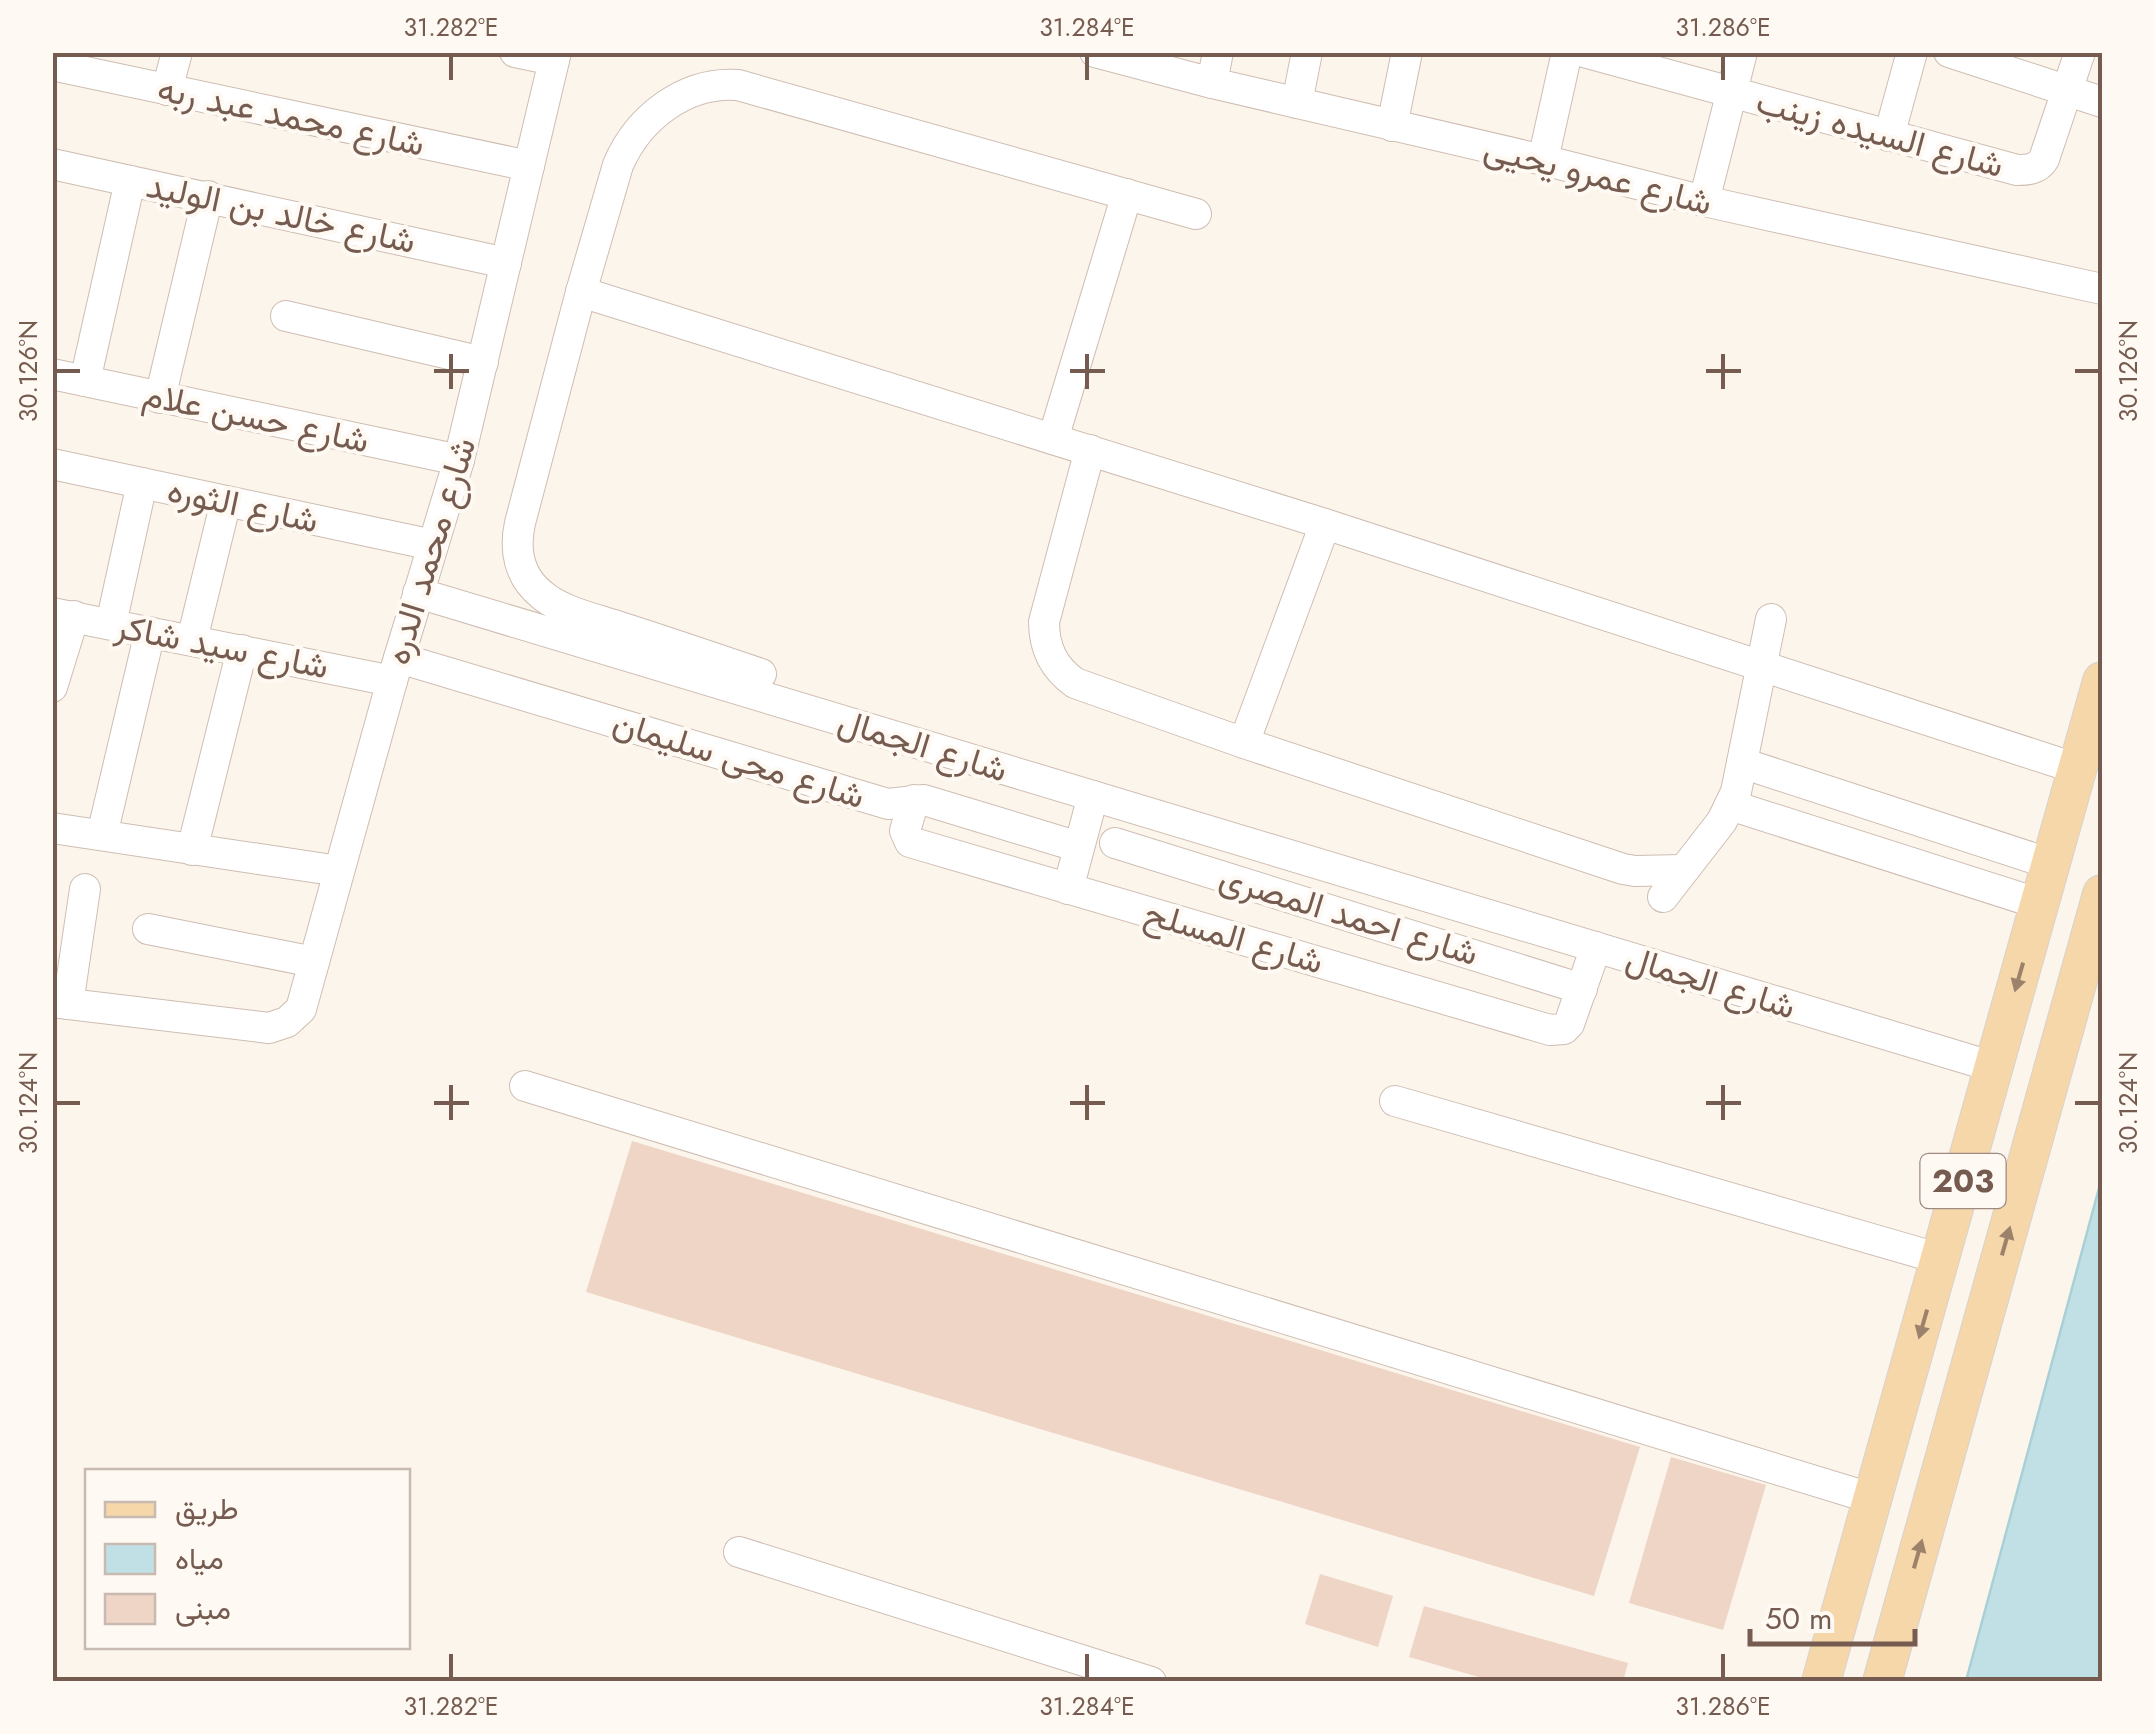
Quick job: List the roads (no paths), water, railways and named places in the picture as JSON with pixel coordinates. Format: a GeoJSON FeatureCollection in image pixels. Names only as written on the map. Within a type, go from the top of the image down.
{"type":"FeatureCollection","features":[{"type":"Feature","properties":{"kind":"main road","name":"203"},"geometry":{"type":"LineString","coordinates":[[1821,1682],[2102,681]]}},
{"type":"Feature","properties":{"kind":"main road","name":"203"},"geometry":{"type":"LineString","coordinates":[[1882,1682],[2102,894]]}},
{"type":"Feature","properties":{"kind":"street"},"geometry":{"type":"LineString","coordinates":[[167,90],[176,52]]}},
{"type":"Feature","properties":{"kind":"street"},"geometry":{"type":"LineString","coordinates":[[514,52],[555,56]]}},
{"type":"Feature","properties":{"kind":"street","name":"شارع عمرو يحيى"},"geometry":{"type":"LineString","coordinates":[[1095,52],[1704,201],[2102,290]]}},
{"type":"Feature","properties":{"kind":"street"},"geometry":{"type":"LineString","coordinates":[[1212,83],[1218,52]]}},
{"type":"Feature","properties":{"kind":"street"},"geometry":{"type":"LineString","coordinates":[[1297,103],[1307,52]]}},
{"type":"Feature","properties":{"kind":"street"},"geometry":{"type":"LineString","coordinates":[[1392,126],[1407,52]]}},
{"type":"Feature","properties":{"kind":"street"},"geometry":{"type":"LineString","coordinates":[[1544,160],[1567,52]]}},
{"type":"Feature","properties":{"kind":"street","name":"شارع السيده زينب"},"geometry":{"type":"LineString","coordinates":[[1584,52],[2017,170],[2041,164],[2068,91]]}},
{"type":"Feature","properties":{"kind":"street"},"geometry":{"type":"LineString","coordinates":[[1704,201],[1742,52]]}},
{"type":"Feature","properties":{"kind":"street"},"geometry":{"type":"LineString","coordinates":[[1889,136],[1912,52]]}},
{"type":"Feature","properties":{"kind":"street"},"geometry":{"type":"LineString","coordinates":[[1949,52],[2102,102]]}},
{"type":"Feature","properties":{"kind":"street"},"geometry":{"type":"LineString","coordinates":[[2068,91],[2080,52]]}},
{"type":"Feature","properties":{"kind":"street","name":"شارع محمد الدره"},"geometry":{"type":"LineString","coordinates":[[60,1003],[269,1028],[287,1022],[301,1008],[395,669],[459,460],[555,56]]}},
{"type":"Feature","properties":{"kind":"street","name":"شارع محمد عبد ربه"},"geometry":{"type":"LineString","coordinates":[[52,65],[529,166]]}},
{"type":"Feature","properties":{"kind":"street"},"geometry":{"type":"LineString","coordinates":[[761,674],[549,601],[530,584],[517,548],[582,292],[624,150],[644,123],[692,90],[738,85],[1196,214]]}},
{"type":"Feature","properties":{"kind":"street","name":"شارع خالد بن الوليد"},"geometry":{"type":"LineString","coordinates":[[54,168],[208,196],[506,262]]}},
{"type":"Feature","properties":{"kind":"street"},"geometry":{"type":"LineString","coordinates":[[85,381],[130,180]]}},
{"type":"Feature","properties":{"kind":"street"},"geometry":{"type":"LineString","coordinates":[[1053,439],[1127,194]]}},
{"type":"Feature","properties":{"kind":"street"},"geometry":{"type":"LineString","coordinates":[[160,398],[208,196]]}},
{"type":"Feature","properties":{"kind":"street"},"geometry":{"type":"LineString","coordinates":[[582,292],[1325,524],[2078,769]]}},
{"type":"Feature","properties":{"kind":"street"},"geometry":{"type":"LineString","coordinates":[[286,316],[482,362]]}},
{"type":"Feature","properties":{"kind":"street","name":"شارع حسن علام"},"geometry":{"type":"LineString","coordinates":[[52,374],[459,460]]}},
{"type":"Feature","properties":{"kind":"street"},"geometry":{"type":"LineString","coordinates":[[1090,450],[1044,622],[1051,657],[1075,683],[1623,869],[1684,870]]}},
{"type":"Feature","properties":{"kind":"street","name":"شارع الثوره"},"geometry":{"type":"LineString","coordinates":[[54,473],[142,483],[433,545]]}},
{"type":"Feature","properties":{"kind":"street"},"geometry":{"type":"LineString","coordinates":[[111,624],[142,483]]}},
{"type":"Feature","properties":{"kind":"street"},"geometry":{"type":"LineString","coordinates":[[192,640],[226,501]]}},
{"type":"Feature","properties":{"kind":"street"},"geometry":{"type":"LineString","coordinates":[[1244,742],[1325,524]]}},
{"type":"Feature","properties":{"kind":"street","name":"شارع الجمال"},"geometry":{"type":"LineString","coordinates":[[418,593],[1994,1067]]}},
{"type":"Feature","properties":{"kind":"street"},"geometry":{"type":"LineString","coordinates":[[52,686],[63,614]]}},
{"type":"Feature","properties":{"kind":"street","name":"شارع سيد شاكر"},"geometry":{"type":"LineString","coordinates":[[63,614],[242,650],[395,669]]}},
{"type":"Feature","properties":{"kind":"street"},"geometry":{"type":"LineString","coordinates":[[1663,897],[1730,805],[1771,619]]}},
{"type":"Feature","properties":{"kind":"street"},"geometry":{"type":"LineString","coordinates":[[102,836],[150,632]]}},
{"type":"Feature","properties":{"kind":"street"},"geometry":{"type":"LineString","coordinates":[[192,850],[242,650]]}},
{"type":"Feature","properties":{"kind":"street","name":"شارع محى سليمان"},"geometry":{"type":"LineString","coordinates":[[395,669],[888,804],[934,802],[1079,847]]}},
{"type":"Feature","properties":{"kind":"street"},"geometry":{"type":"LineString","coordinates":[[1742,763],[2051,864]]}},
{"type":"Feature","properties":{"kind":"street"},"geometry":{"type":"LineString","coordinates":[[1068,889],[1093,796]]}},
{"type":"Feature","properties":{"kind":"street","name":"شارع المسلح"},"geometry":{"type":"LineString","coordinates":[[914,800],[905,831],[910,842],[1557,1031],[1569,1024],[1582,989]]}},
{"type":"Feature","properties":{"kind":"street"},"geometry":{"type":"LineString","coordinates":[[1730,805],[2040,904]]}},
{"type":"Feature","properties":{"kind":"street"},"geometry":{"type":"LineString","coordinates":[[52,828],[339,871]]}},
{"type":"Feature","properties":{"kind":"street","name":"شارع احمد المصرى"},"geometry":{"type":"LineString","coordinates":[[1115,843],[1582,989]]}},
{"type":"Feature","properties":{"kind":"street"},"geometry":{"type":"LineString","coordinates":[[1332,910],[1345,872]]}},
{"type":"Feature","properties":{"kind":"street"},"geometry":{"type":"LineString","coordinates":[[1234,937],[1248,884]]}},
{"type":"Feature","properties":{"kind":"street"},"geometry":{"type":"LineString","coordinates":[[60,1003],[85,888]]}},
{"type":"Feature","properties":{"kind":"street"},"geometry":{"type":"LineString","coordinates":[[1399,986],[1427,896]]}},
{"type":"Feature","properties":{"kind":"street"},"geometry":{"type":"LineString","coordinates":[[148,929],[314,962]]}},
{"type":"Feature","properties":{"kind":"street"},"geometry":{"type":"LineString","coordinates":[[1582,989],[1596,948]]}},
{"type":"Feature","properties":{"kind":"street"},"geometry":{"type":"LineString","coordinates":[[525,1086],[1874,1499]]}},
{"type":"Feature","properties":{"kind":"street"},"geometry":{"type":"LineString","coordinates":[[1395,1101],[1941,1259]]}},
{"type":"Feature","properties":{"kind":"street"},"geometry":{"type":"LineString","coordinates":[[739,1552],[1151,1682]]}},
{"type":"Feature","properties":{"kind":"water"},"geometry":{"type":"Polygon","coordinates":[[[2102,1177],[2102,1681],[1966,1681],[2102,1177]]]}}]}
